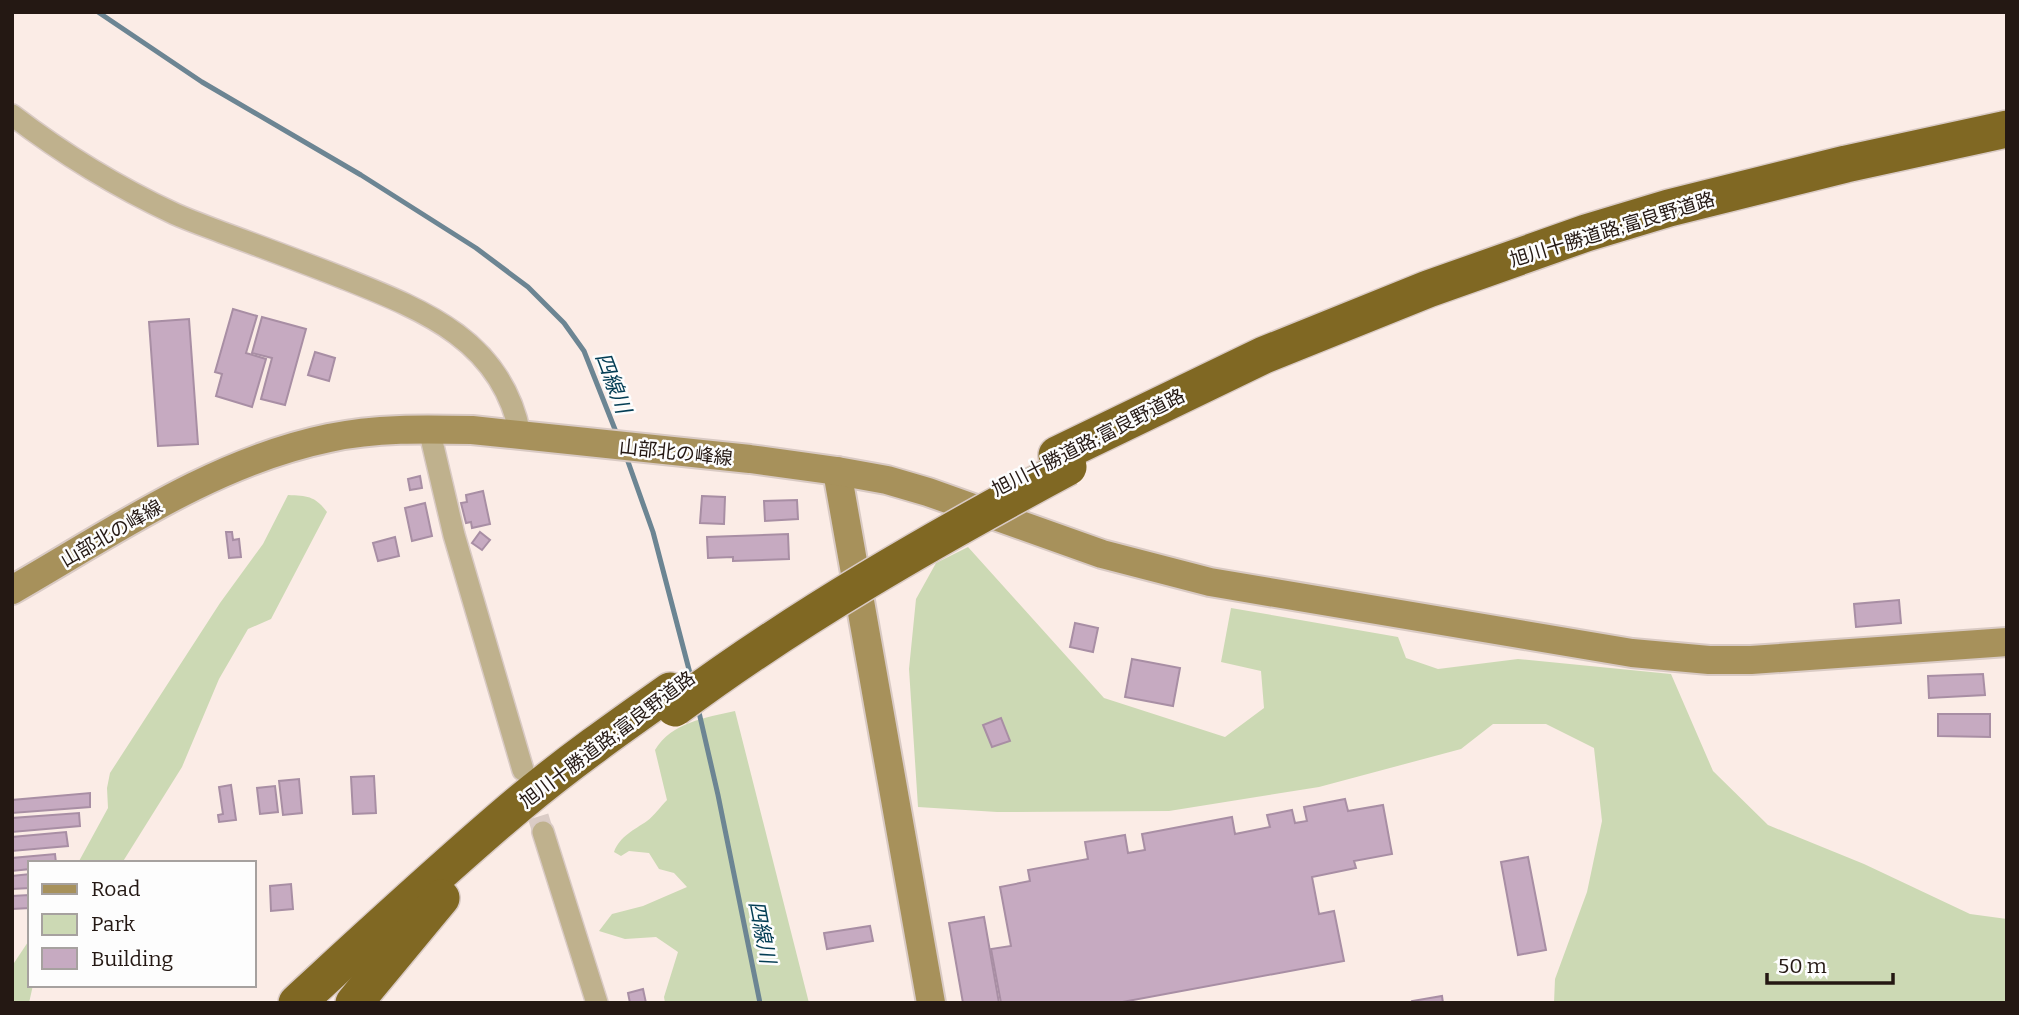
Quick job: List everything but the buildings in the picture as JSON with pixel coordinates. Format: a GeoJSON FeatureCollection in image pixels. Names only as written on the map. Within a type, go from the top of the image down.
{"type":"FeatureCollection","features":[{"type":"Feature","properties":{"kind":"highway","name":"旭川十勝道路;富良野道路"},"geometry":{"type":"LineString","coordinates":[[325,1003],[531,794],[609,733],[672,699],[801,603],[902,541],[1063,461],[1264,355],[1428,289],[1846,164],[2007,129]]}},
{"type":"Feature","properties":{"kind":"highway","name":"旭川十勝道路;富良野道路"},"geometry":{"type":"LineString","coordinates":[[1671,217],[2007,153]]}},
{"type":"Feature","properties":{"kind":"highway","name":"旭川十勝道路;富良野道路"},"geometry":{"type":"LineString","coordinates":[[297,1003],[435,890]]}},
{"type":"Feature","properties":{"kind":"highway"},"geometry":{"type":"LineString","coordinates":[[268,1003],[435,890]]}},
{"type":"Feature","properties":{"kind":"highway"},"geometry":{"type":"LineString","coordinates":[[354,1003],[435,890]]}},
{"type":"Feature","properties":{"kind":"main road","name":"山部北の峰線"},"geometry":{"type":"LineString","coordinates":[[12,590],[211,477],[254,460],[328,438],[374,431],[472,430],[750,459],[887,480],[1102,554],[1210,582],[1633,653],[1709,660],[1751,660],[2007,642]]}},
{"type":"Feature","properties":{"kind":"main road"},"geometry":{"type":"LineString","coordinates":[[837,471],[931,1003]]}},
{"type":"Feature","properties":{"kind":"street"},"geometry":{"type":"LineString","coordinates":[[12,115],[72,158],[177,214],[386,295],[433,318],[472,345],[497,374],[516,411],[520,434]]}},
{"type":"Feature","properties":{"kind":"street"},"geometry":{"type":"LineString","coordinates":[[429,429],[454,535],[523,769]]}},
{"type":"Feature","properties":{"kind":"street"},"geometry":{"type":"LineString","coordinates":[[542,832],[597,1003]]}},
{"type":"Feature","properties":{"kind":"green space"},"geometry":{"type":"Polygon","coordinates":[[[288,495],[310,498],[327,512],[271,619],[248,629],[219,679],[182,767],[123,861],[79,861],[108,808],[107,788],[110,773],[220,603],[263,544],[288,495]]]}},
{"type":"Feature","properties":{"kind":"green space"},"geometry":{"type":"Polygon","coordinates":[[[968,547],[1104,698],[1225,737],[1264,708],[1261,671],[1221,662],[1231,608],[1398,637],[1406,658],[1438,669],[1518,659],[1671,674],[1713,771],[1768,825],[1864,864],[1970,914],[2007,919],[2007,1003],[1554,1003],[1555,979],[1587,892],[1602,821],[1594,748],[1546,724],[1493,724],[1461,749],[1319,787],[1169,811],[997,812],[918,807],[909,669],[916,599],[936,563],[968,547]]]}},
{"type":"Feature","properties":{"kind":"green space"},"geometry":{"type":"Polygon","coordinates":[[[735,711],[809,1003],[665,1003],[664,997],[678,952],[656,937],[625,939],[599,931],[612,914],[643,906],[687,887],[674,873],[659,869],[649,853],[629,851],[621,856],[614,852],[624,838],[650,819],[667,800],[655,750],[662,741],[680,727],[735,711]]]}},
{"type":"Feature","properties":{"kind":"green space"},"geometry":{"type":"Polygon","coordinates":[[[28,942],[28,987],[33,987],[29,1003],[12,1003],[12,966],[28,942]]]}},
{"type":"Feature","properties":{"kind":"waterway","name":"四線川"},"geometry":{"type":"LineString","coordinates":[[98,12],[202,82],[361,175],[476,248],[528,287],[564,323],[584,351],[618,437]]}},
{"type":"Feature","properties":{"kind":"waterway","name":"四線川"},"geometry":{"type":"LineString","coordinates":[[626,456],[653,532],[692,681]]}},
{"type":"Feature","properties":{"kind":"waterway","name":"四線川"},"geometry":{"type":"LineString","coordinates":[[698,708],[760,1003]]}},
{"type":"Feature","properties":{"kind":"tunnel"},"geometry":{"type":"LineString","coordinates":[[529,787],[543,832]]}}]}
